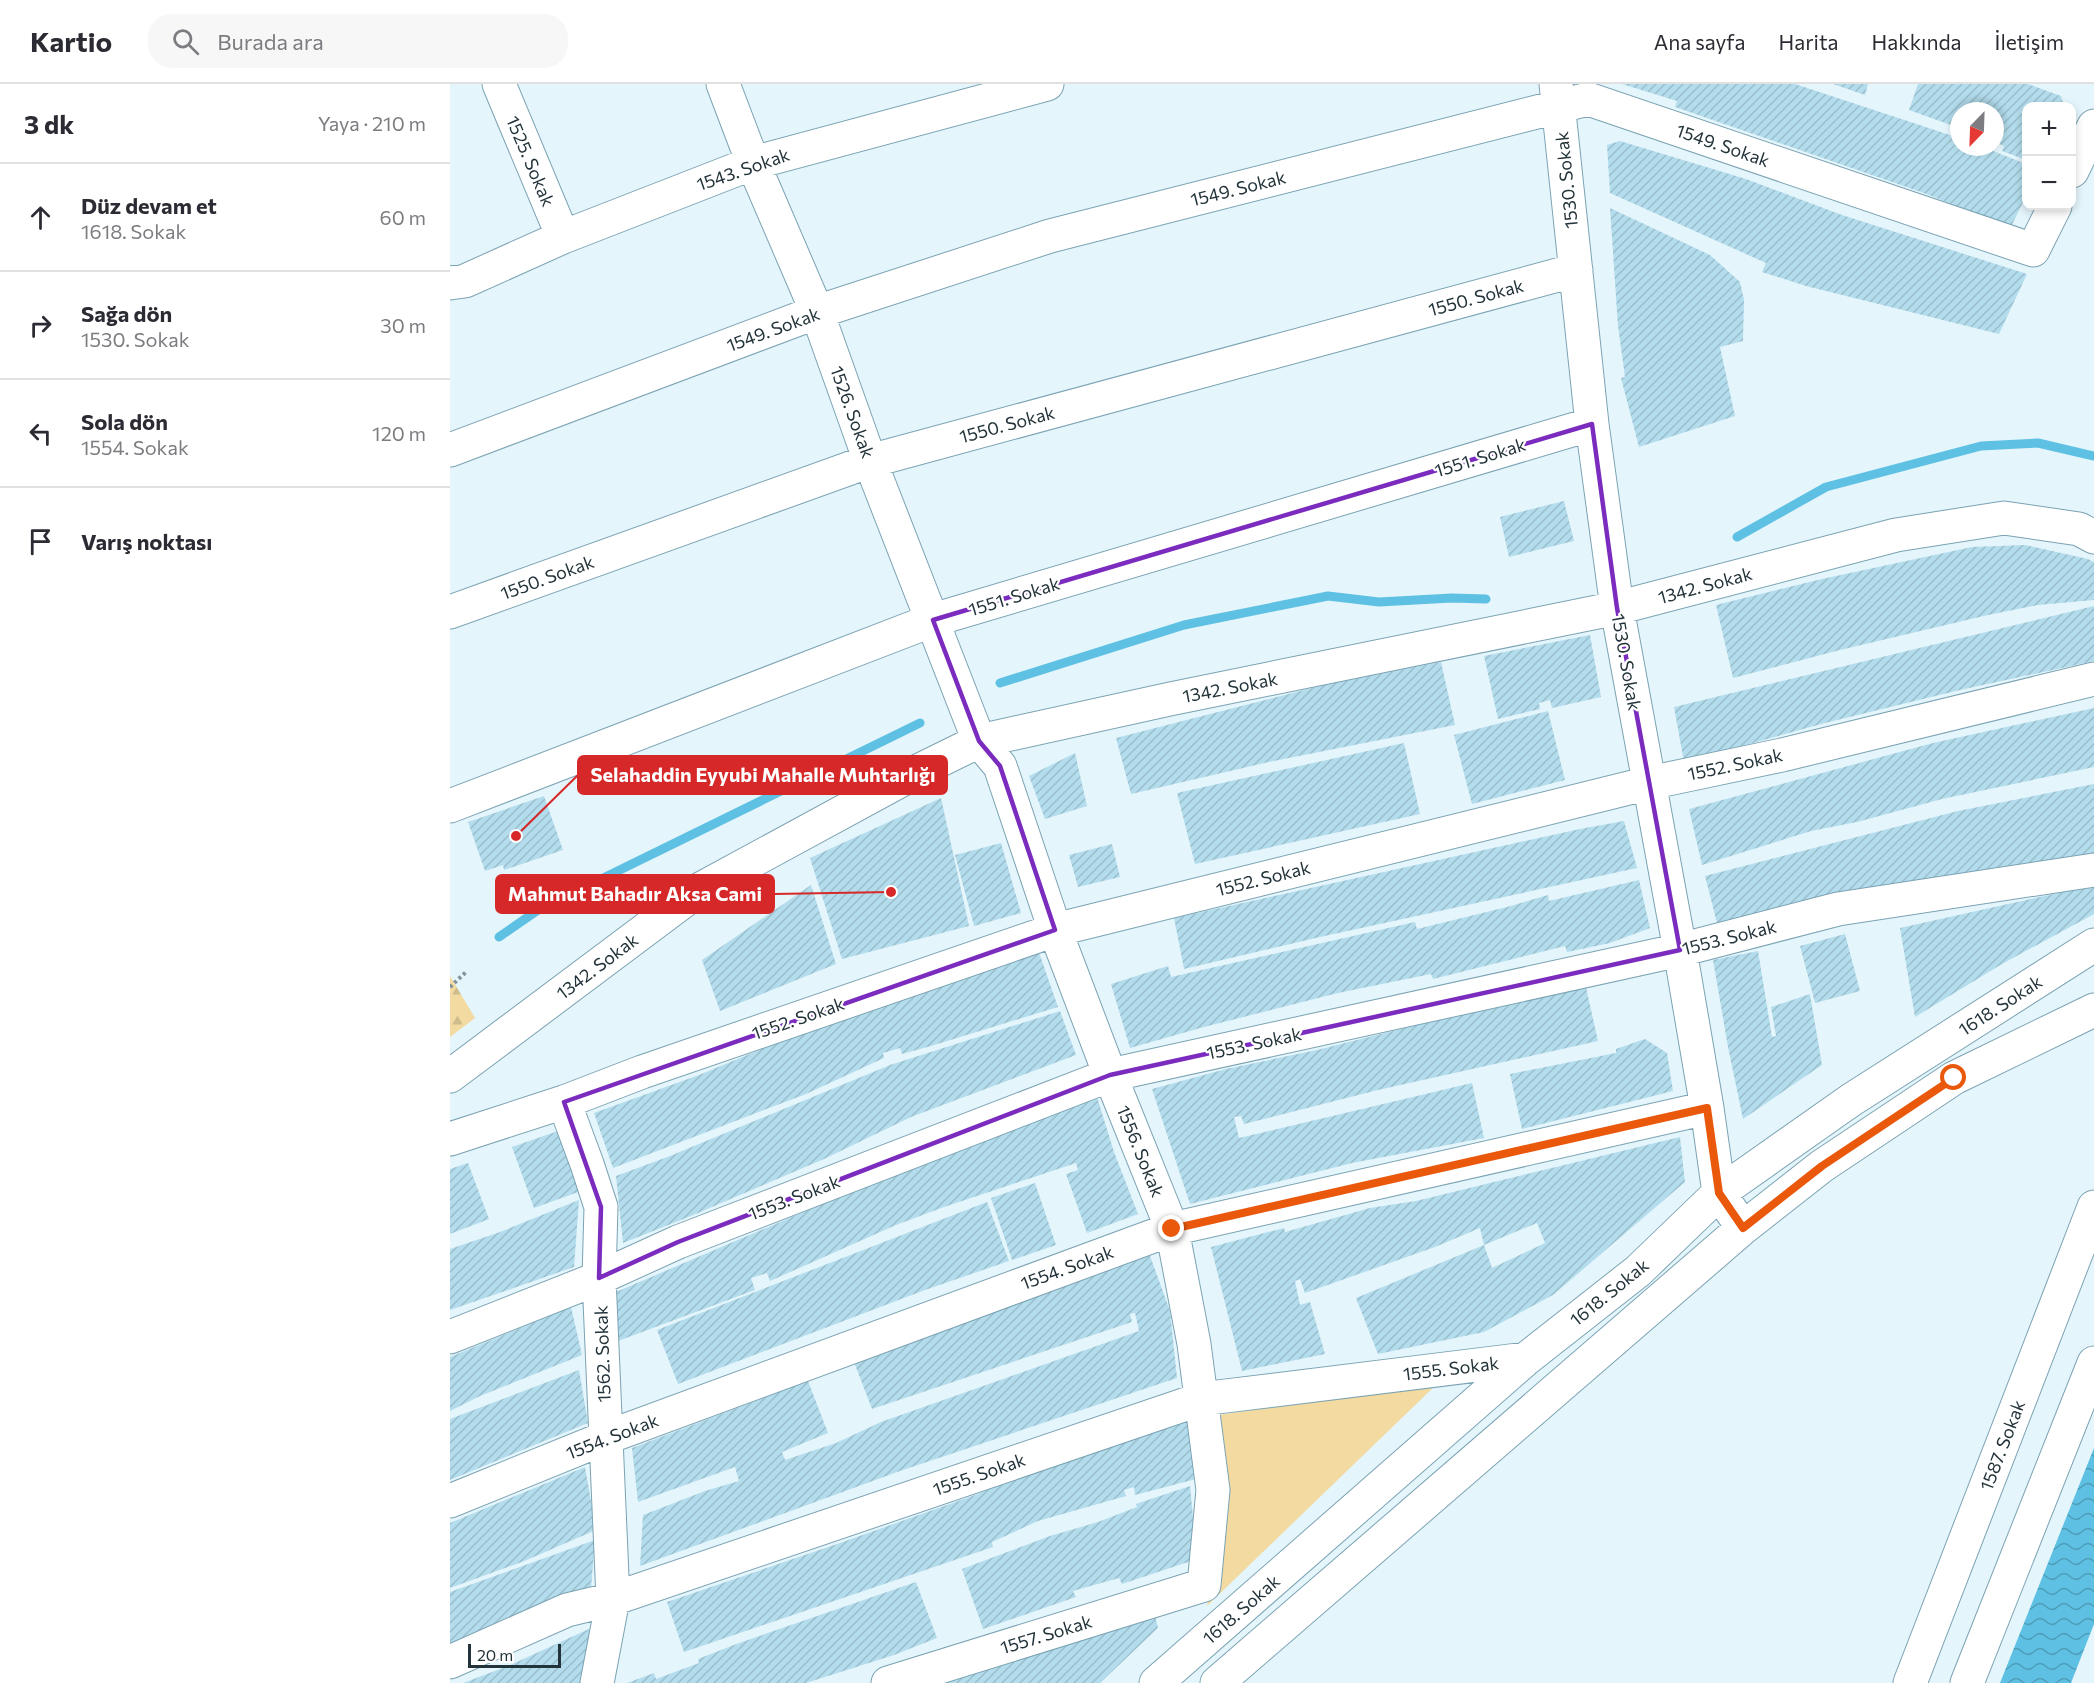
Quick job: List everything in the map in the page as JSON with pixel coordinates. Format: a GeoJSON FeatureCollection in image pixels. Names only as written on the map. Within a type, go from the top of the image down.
{"type":"FeatureCollection","features":[{"type":"Feature","properties":{"kind":"street","name":"1525. Sokak"},"geometry":{"type":"LineString","coordinates":[[499,84],[562,237]]}},
{"type":"Feature","properties":{"kind":"street","name":"1526. Sokak"},"geometry":{"type":"LineString","coordinates":[[723,84],[753,163],[817,312],[870,461],[979,741]]}},
{"type":"Feature","properties":{"kind":"street","name":"1543. Sokak"},"geometry":{"type":"LineString","coordinates":[[450,283],[465,281],[562,237],[753,163],[1047,84]]}},
{"type":"Feature","properties":{"kind":"street","name":"1549. Sokak"},"geometry":{"type":"LineString","coordinates":[[450,450],[817,312],[1050,236],[1557,95],[1588,99],[2032,250],[2053,210]]}},
{"type":"Feature","properties":{"kind":"street","name":"1530. Sokak"},"geometry":{"type":"LineString","coordinates":[[1557,95],[1592,424],[1617,608],[1680,950],[1719,1193],[1743,1228]]}},
{"type":"Feature","properties":{"kind":"street"},"geometry":{"type":"LineString","coordinates":[[2076,163],[2094,126]]}},
{"type":"Feature","properties":{"kind":"street","name":"1550. Sokak"},"geometry":{"type":"LineString","coordinates":[[450,612],[870,461],[1576,270]]}},
{"type":"Feature","properties":{"kind":"street","name":"1551. Sokak"},"geometry":{"type":"LineString","coordinates":[[450,806],[933,620],[1592,424]]}},
{"type":"Feature","properties":{"kind":"street","name":"1342. Sokak"},"geometry":{"type":"LineString","coordinates":[[450,1076],[696,891],[916,772],[979,741],[1193,694],[1617,608],[1896,535],[2004,518],[2079,529],[2094,537]]}},
{"type":"Feature","properties":{"kind":"street","name":"1552. Sokak"},"geometry":{"type":"LineString","coordinates":[[450,1139],[564,1102],[653,1068],[1055,930],[1649,783],[1794,752],[2094,679]]}},
{"type":"Feature","properties":{"kind":"street","name":"1556. Sokak"},"geometry":{"type":"LineString","coordinates":[[979,741],[1000,766],[1055,930],[1172,1229],[1187,1304],[1214,1490],[1204,1585]]}},
{"type":"Feature","properties":{"kind":"street","name":"1553. Sokak"},"geometry":{"type":"LineString","coordinates":[[450,1337],[599,1278],[678,1242],[1110,1075],[1680,950],[1838,909],[2094,870]]}},
{"type":"Feature","properties":{"kind":"street","name":"1618. Sokak"},"geometry":{"type":"LineString","coordinates":[[1156,1683],[1526,1359],[1638,1271],[1719,1193],[1851,1100],[2094,945]]}},
{"type":"Feature","properties":{"kind":"street"},"geometry":{"type":"LineString","coordinates":[[1217,1683],[1743,1228],[1822,1166],[1954,1078],[2094,1010]]}},
{"type":"Feature","properties":{"kind":"street","name":"1562. Sokak"},"geometry":{"type":"LineString","coordinates":[[564,1102],[601,1207],[599,1278],[613,1599],[597,1683]]}},
{"type":"Feature","properties":{"kind":"street","name":"1554. Sokak"},"geometry":{"type":"LineString","coordinates":[[450,1501],[605,1438],[1172,1229],[1707,1108]]}},
{"type":"Feature","properties":{"kind":"street","name":"1587. Sokak"},"geometry":{"type":"LineString","coordinates":[[1910,1683],[2094,1207]]}},
{"type":"Feature","properties":{"kind":"street","name":"1555. Sokak"},"geometry":{"type":"LineString","coordinates":[[450,1662],[567,1610],[613,1599],[1201,1399],[1526,1359]]}},
{"type":"Feature","properties":{"kind":"street"},"geometry":{"type":"LineString","coordinates":[[1967,1683],[2094,1363]]}},
{"type":"Feature","properties":{"kind":"street","name":"1557. Sokak"},"geometry":{"type":"LineString","coordinates":[[888,1683],[1204,1585]]}},
{"type":"Feature","properties":{"kind":"path"},"geometry":{"type":"LineString","coordinates":[[450,987],[466,972]]}},
{"type":"Feature","properties":{"kind":"highlighted area"},"geometry":{"type":"Polygon","coordinates":[[[1592,424],[1617,608],[1680,950],[1110,1075],[678,1242],[599,1278],[601,1207],[564,1102],[1055,930],[1000,766],[979,741],[933,620],[1592,424]]]}},
{"type":"Feature","properties":{"kind":"green space"},"geometry":{"type":"Polygon","coordinates":[[[450,976],[475,1018],[450,1037],[450,976]]]}},
{"type":"Feature","properties":{"kind":"green space"},"geometry":{"type":"Polygon","coordinates":[[[1437,1384],[1207,1606],[1224,1523],[1218,1415],[1437,1384]]]}},
{"type":"Feature","properties":{"kind":"water"},"geometry":{"type":"Polygon","coordinates":[[[2094,1448],[2094,1624],[2071,1683],[2000,1683],[2094,1448]]]}},
{"type":"Feature","properties":{"kind":"building"},"geometry":{"type":"Polygon","coordinates":[[[1622,84],[1795,84],[1950,135],[1950,156],[2004,155],[2022,162],[2022,204],[2011,227],[1921,192],[1675,107],[1677,101],[1622,84]]]}},
{"type":"Feature","properties":{"kind":"building"},"geometry":{"type":"Polygon","coordinates":[[[1833,84],[1868,84],[1865,95],[1833,84]]]}},
{"type":"Feature","properties":{"kind":"building"},"geometry":{"type":"Polygon","coordinates":[[[1918,84],[2028,84],[2061,96],[2063,102],[2022,102],[2022,158],[2004,152],[2004,102],[1950,102],[1950,125],[1909,110],[1918,84]]]}},
{"type":"Feature","properties":{"kind":"building"},"geometry":{"type":"Polygon","coordinates":[[[1620,141],[1746,179],[1842,215],[2027,274],[1999,334],[1806,286],[1762,272],[1766,263],[1610,193],[1607,145],[1620,141]]]}},
{"type":"Feature","properties":{"kind":"building"},"geometry":{"type":"Polygon","coordinates":[[[1610,208],[1710,255],[1740,282],[1744,300],[1743,341],[1720,347],[1735,416],[1639,447],[1621,378],[1625,377],[1618,326],[1610,208]]]}},
{"type":"Feature","properties":{"kind":"building"},"geometry":{"type":"Polygon","coordinates":[[[1564,501],[1574,541],[1509,557],[1500,517],[1564,501]]]}},
{"type":"Feature","properties":{"kind":"building"},"geometry":{"type":"Polygon","coordinates":[[[2025,545],[2094,562],[2094,600],[2038,605],[1988,615],[1733,678],[1716,605],[1822,579],[1972,547],[2025,545]]]}},
{"type":"Feature","properties":{"kind":"building"},"geometry":{"type":"Polygon","coordinates":[[[2094,606],[2094,661],[1960,690],[1825,723],[1684,762],[1674,707],[2094,606]]]}},
{"type":"Feature","properties":{"kind":"building"},"geometry":{"type":"Polygon","coordinates":[[[1590,635],[1601,697],[1552,708],[1550,700],[1539,703],[1540,709],[1498,719],[1484,656],[1590,635]]]}},
{"type":"Feature","properties":{"kind":"building"},"geometry":{"type":"Polygon","coordinates":[[[1441,662],[1455,725],[1269,762],[1131,794],[1116,738],[1320,686],[1441,662]]]}},
{"type":"Feature","properties":{"kind":"building"},"geometry":{"type":"Polygon","coordinates":[[[2094,708],[2094,767],[1942,799],[1857,822],[1811,831],[1702,865],[1689,809],[1933,743],[2094,708]]]}},
{"type":"Feature","properties":{"kind":"building"},"geometry":{"type":"Polygon","coordinates":[[[1548,711],[1565,780],[1472,804],[1454,735],[1548,711]]]}},
{"type":"Feature","properties":{"kind":"building"},"geometry":{"type":"Polygon","coordinates":[[[1404,743],[1420,814],[1195,864],[1177,793],[1404,743]]]}},
{"type":"Feature","properties":{"kind":"building"},"geometry":{"type":"Polygon","coordinates":[[[1075,753],[1087,806],[1045,819],[1029,776],[1075,753]]]}},
{"type":"Feature","properties":{"kind":"building"},"geometry":{"type":"Polygon","coordinates":[[[2094,784],[2094,853],[1718,927],[1705,876],[1958,811],[2094,784]]]}},
{"type":"Feature","properties":{"kind":"building"},"geometry":{"type":"Polygon","coordinates":[[[544,796],[563,850],[504,870],[503,865],[485,871],[468,822],[544,796]]]}},
{"type":"Feature","properties":{"kind":"building"},"geometry":{"type":"Polygon","coordinates":[[[941,798],[969,926],[842,959],[810,858],[941,798]]]}},
{"type":"Feature","properties":{"kind":"building"},"geometry":{"type":"Polygon","coordinates":[[[1624,821],[1637,868],[1184,969],[1174,918],[1624,821]]]}},
{"type":"Feature","properties":{"kind":"building"},"geometry":{"type":"Polygon","coordinates":[[[1001,843],[1021,913],[974,926],[955,855],[1001,843]]]}},
{"type":"Feature","properties":{"kind":"building"},"geometry":{"type":"Polygon","coordinates":[[[1112,844],[1120,877],[1078,887],[1069,855],[1112,844]]]}},
{"type":"Feature","properties":{"kind":"building"},"geometry":{"type":"Polygon","coordinates":[[[1639,880],[1650,928],[1610,943],[1567,952],[1565,946],[1433,979],[1431,974],[1338,993],[1130,1048],[1111,984],[1168,966],[1171,977],[1415,922],[1417,929],[1548,895],[1549,901],[1639,880]]]}},
{"type":"Feature","properties":{"kind":"building"},"geometry":{"type":"Polygon","coordinates":[[[811,885],[836,964],[720,1011],[702,960],[811,885]]]}},
{"type":"Feature","properties":{"kind":"building"},"geometry":{"type":"Polygon","coordinates":[[[2094,885],[2094,914],[2002,964],[1915,1017],[1900,928],[2094,885]]]}},
{"type":"Feature","properties":{"kind":"building"},"geometry":{"type":"Polygon","coordinates":[[[1845,934],[1860,991],[1815,1003],[1800,946],[1845,934]]]}},
{"type":"Feature","properties":{"kind":"building"},"geometry":{"type":"Polygon","coordinates":[[[1035,941],[1058,1007],[902,1054],[900,1048],[883,1053],[884,1058],[806,1094],[613,1168],[594,1113],[699,1075],[1035,941]]]}},
{"type":"Feature","properties":{"kind":"building"},"geometry":{"type":"Polygon","coordinates":[[[1758,951],[1772,1037],[1776,1036],[1771,1007],[1810,994],[1822,1065],[1743,1119],[1713,960],[1758,951]]]}},
{"type":"Feature","properties":{"kind":"building"},"geometry":{"type":"Polygon","coordinates":[[[1585,983],[1598,1041],[1378,1090],[1244,1124],[1241,1116],[1234,1117],[1239,1138],[1472,1083],[1484,1138],[1352,1163],[1190,1204],[1152,1089],[1226,1069],[1317,1050],[1585,983]]]}},
{"type":"Feature","properties":{"kind":"building"},"geometry":{"type":"Polygon","coordinates":[[[1060,1011],[1076,1055],[911,1117],[824,1159],[623,1243],[616,1176],[890,1065],[1060,1011]]]}},
{"type":"Feature","properties":{"kind":"building"},"geometry":{"type":"Polygon","coordinates":[[[1645,1039],[1667,1053],[1673,1091],[1522,1129],[1510,1074],[1616,1053],[1616,1049],[1645,1039]]]}},
{"type":"Feature","properties":{"kind":"building"},"geometry":{"type":"Polygon","coordinates":[[[1097,1097],[1114,1152],[1138,1214],[1087,1233],[1066,1174],[1078,1170],[1076,1163],[896,1225],[770,1281],[767,1273],[751,1278],[755,1290],[618,1341],[609,1295],[841,1196],[1097,1097]]]}},
{"type":"Feature","properties":{"kind":"building"},"geometry":{"type":"Polygon","coordinates":[[[558,1131],[581,1191],[534,1208],[512,1147],[558,1131]]]}},
{"type":"Feature","properties":{"kind":"building"},"geometry":{"type":"Polygon","coordinates":[[[1680,1137],[1685,1182],[1553,1295],[1484,1332],[1378,1354],[1356,1298],[1484,1245],[1480,1228],[1435,1247],[1305,1293],[1300,1279],[1295,1281],[1300,1305],[1310,1302],[1325,1354],[1242,1371],[1211,1247],[1284,1228],[1285,1232],[1370,1208],[1416,1201],[1680,1137]],[[1537,1223],[1484,1245],[1492,1268],[1545,1243],[1537,1223]]]}},
{"type":"Feature","properties":{"kind":"building"},"geometry":{"type":"Polygon","coordinates":[[[468,1163],[489,1219],[450,1234],[450,1169],[468,1163]]]}},
{"type":"Feature","properties":{"kind":"building"},"geometry":{"type":"Polygon","coordinates":[[[1035,1183],[1056,1245],[1012,1260],[991,1198],[1035,1183]]]}},
{"type":"Feature","properties":{"kind":"building"},"geometry":{"type":"Polygon","coordinates":[[[579,1200],[574,1267],[450,1310],[450,1249],[500,1232],[579,1200]]]}},
{"type":"Feature","properties":{"kind":"building"},"geometry":{"type":"Polygon","coordinates":[[[987,1202],[1009,1261],[925,1290],[678,1384],[657,1330],[987,1202]]]}},
{"type":"Feature","properties":{"kind":"building"},"geometry":{"type":"Polygon","coordinates":[[[1149,1253],[1170,1311],[1177,1378],[900,1471],[640,1566],[643,1515],[705,1491],[739,1481],[735,1467],[638,1502],[632,1448],[808,1381],[828,1433],[782,1452],[785,1460],[836,1443],[881,1422],[1139,1331],[1135,1313],[1130,1314],[1132,1322],[872,1409],[854,1362],[1149,1253]]]}},
{"type":"Feature","properties":{"kind":"building"},"geometry":{"type":"Polygon","coordinates":[[[571,1307],[582,1355],[480,1396],[450,1411],[450,1357],[571,1307]]]}},
{"type":"Feature","properties":{"kind":"building"},"geometry":{"type":"Polygon","coordinates":[[[579,1370],[588,1423],[450,1480],[450,1419],[579,1370]]]}},
{"type":"Feature","properties":{"kind":"building"},"geometry":{"type":"Polygon","coordinates":[[[1190,1416],[1196,1479],[1135,1495],[1134,1487],[1124,1490],[1126,1496],[1038,1521],[992,1542],[993,1547],[684,1652],[667,1602],[975,1495],[1020,1476],[1190,1416]]]}},
{"type":"Feature","properties":{"kind":"building"},"geometry":{"type":"Polygon","coordinates":[[[585,1467],[596,1530],[522,1562],[450,1588],[450,1523],[585,1467]]]}},
{"type":"Feature","properties":{"kind":"building"},"geometry":{"type":"Polygon","coordinates":[[[1190,1486],[1197,1559],[1122,1584],[1119,1578],[1073,1591],[1076,1597],[983,1629],[962,1569],[1050,1536],[1098,1522],[1137,1507],[1136,1504],[1190,1486]]]}},
{"type":"Feature","properties":{"kind":"building"},"geometry":{"type":"Polygon","coordinates":[[[595,1540],[591,1588],[496,1623],[450,1643],[450,1592],[595,1540]]]}},
{"type":"Feature","properties":{"kind":"building"},"geometry":{"type":"Polygon","coordinates":[[[916,1582],[937,1638],[894,1655],[806,1683],[627,1683],[654,1673],[656,1679],[699,1663],[698,1659],[739,1643],[916,1582]]]}},
{"type":"Feature","properties":{"kind":"building"},"geometry":{"type":"Polygon","coordinates":[[[1154,1610],[1158,1628],[1100,1683],[946,1683],[1154,1610]]]}},
{"type":"Feature","properties":{"kind":"building"},"geometry":{"type":"Polygon","coordinates":[[[591,1628],[588,1683],[463,1683],[508,1666],[591,1628]]]}},
{"type":"Feature","properties":{"kind":"waterway"},"geometry":{"type":"LineString","coordinates":[[1737,537],[1826,487],[1981,446],[2038,443],[2094,456]]}},
{"type":"Feature","properties":{"kind":"waterway"},"geometry":{"type":"LineString","coordinates":[[1000,683],[1184,625],[1328,596],[1379,602],[1452,598],[1486,599]]}},
{"type":"Feature","properties":{"kind":"waterway"},"geometry":{"type":"LineString","coordinates":[[499,937],[538,910],[920,723]]}},
{"type":"Feature","properties":{"kind":"place","name":"Selahaddin Eyyubi Mahalle Muhtarlığı"},"geometry":{"type":"Point","coordinates":[516,836]}},
{"type":"Feature","properties":{"kind":"place","name":"Mahmut Bahadır Aksa Cami"},"geometry":{"type":"Point","coordinates":[891,892]}},
{"type":"Feature","properties":{"kind":"route"},"geometry":{"type":"LineString","coordinates":[[1172,1229],[1707,1108],[1719,1193],[1743,1228],[1822,1166],[1954,1078]]}}]}
